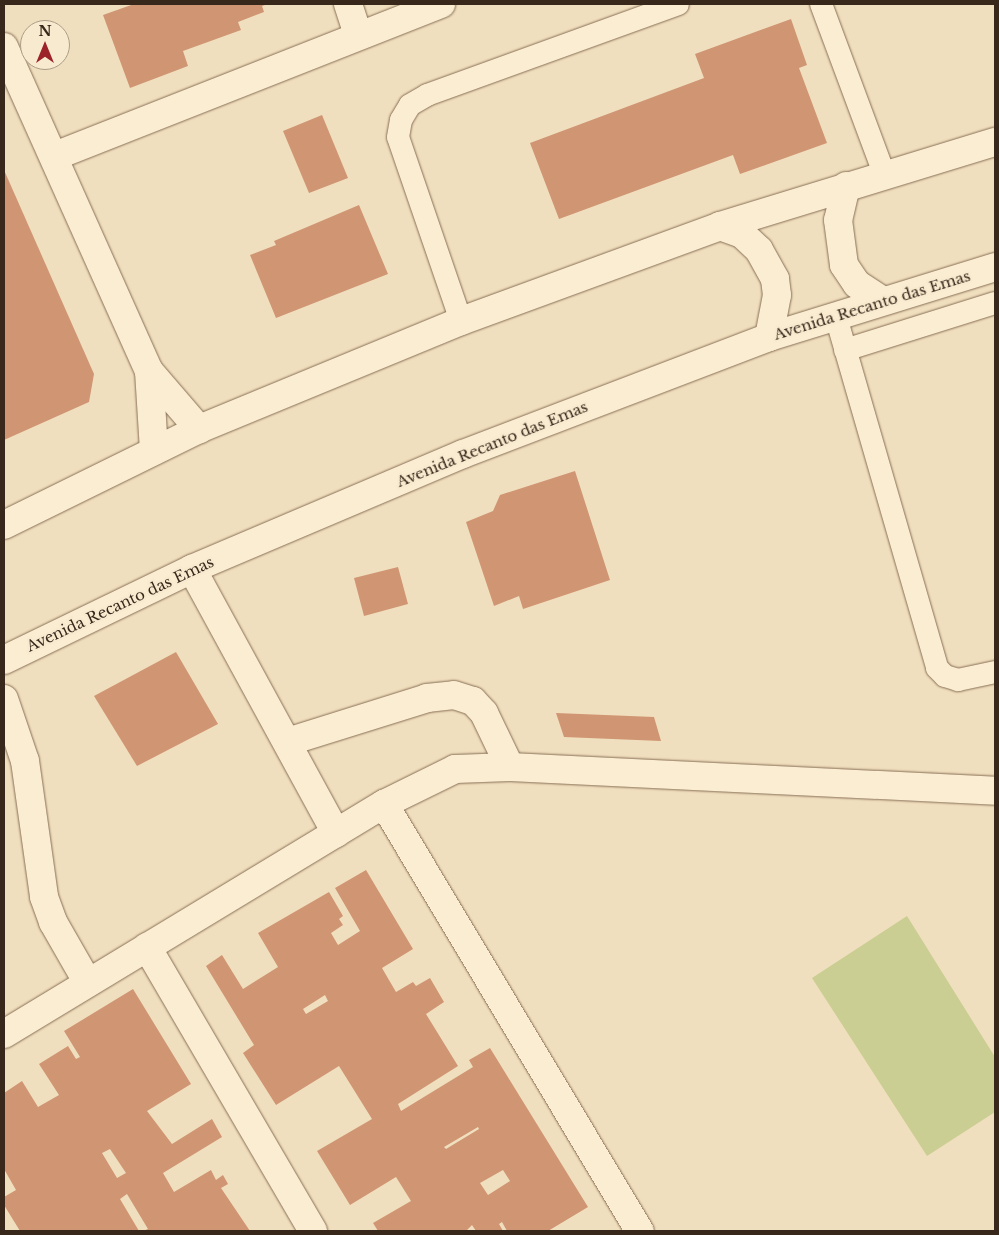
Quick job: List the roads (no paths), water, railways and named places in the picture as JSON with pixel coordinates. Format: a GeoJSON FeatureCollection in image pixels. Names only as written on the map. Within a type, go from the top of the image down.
{"type":"FeatureCollection","features":[{"type":"Feature","properties":{"kind":"street"},"geometry":{"type":"LineString","coordinates":[[348,4],[358,34]]}},
{"type":"Feature","properties":{"kind":"street"},"geometry":{"type":"LineString","coordinates":[[55,156],[358,34],[441,4]]}},
{"type":"Feature","properties":{"kind":"street"},"geometry":{"type":"LineString","coordinates":[[4,46],[55,156],[149,371],[199,429]]}},
{"type":"Feature","properties":{"kind":"street"},"geometry":{"type":"LineString","coordinates":[[4,525],[199,429],[460,322],[720,226],[995,142]]}},
{"type":"Feature","properties":{"kind":"street"},"geometry":{"type":"LineString","coordinates":[[846,186],[838,220],[844,265],[857,284],[883,301]]}},
{"type":"Feature","properties":{"kind":"street"},"geometry":{"type":"LineString","coordinates":[[720,226],[742,234],[759,250],[775,279],[777,295],[769,336]]}},
{"type":"Feature","properties":{"kind":"street","name":"Avenida Recanto das Emas"},"geometry":{"type":"LineString","coordinates":[[4,660],[192,569],[462,454],[769,336],[995,267]]}},
{"type":"Feature","properties":{"kind":"street"},"geometry":{"type":"LineString","coordinates":[[149,371],[154,451]]}},
{"type":"Feature","properties":{"kind":"street"},"geometry":{"type":"LineString","coordinates":[[192,569],[336,833]]}},
{"type":"Feature","properties":{"kind":"street"},"geometry":{"type":"LineString","coordinates":[[287,742],[427,698],[454,695],[473,701],[484,713],[510,767]]}},
{"type":"Feature","properties":{"kind":"street"},"geometry":{"type":"LineString","coordinates":[[4,699],[25,761],[44,897],[53,922],[88,983]]}},
{"type":"Feature","properties":{"kind":"street"},"geometry":{"type":"LineString","coordinates":[[4,1034],[384,804],[455,769],[510,767],[995,791]]}},
{"type":"Feature","properties":{"kind":"street"},"geometry":{"type":"LineString","coordinates":[[384,804],[640,1231]]}},
{"type":"Feature","properties":{"kind":"street"},"geometry":{"type":"LineString","coordinates":[[147,947],[313,1231]]}},
{"type":"Feature","properties":{"kind":"lane"},"geometry":{"type":"LineString","coordinates":[[460,322],[398,137],[402,120],[410,105],[427,95],[678,4]]}},
{"type":"Feature","properties":{"kind":"lane"},"geometry":{"type":"LineString","coordinates":[[821,4],[885,176]]}},
{"type":"Feature","properties":{"kind":"lane"},"geometry":{"type":"LineString","coordinates":[[845,350],[995,303]]}},
{"type":"Feature","properties":{"kind":"lane"},"geometry":{"type":"LineString","coordinates":[[836,317],[937,668],[945,676],[958,680],[995,672]]}}]}
